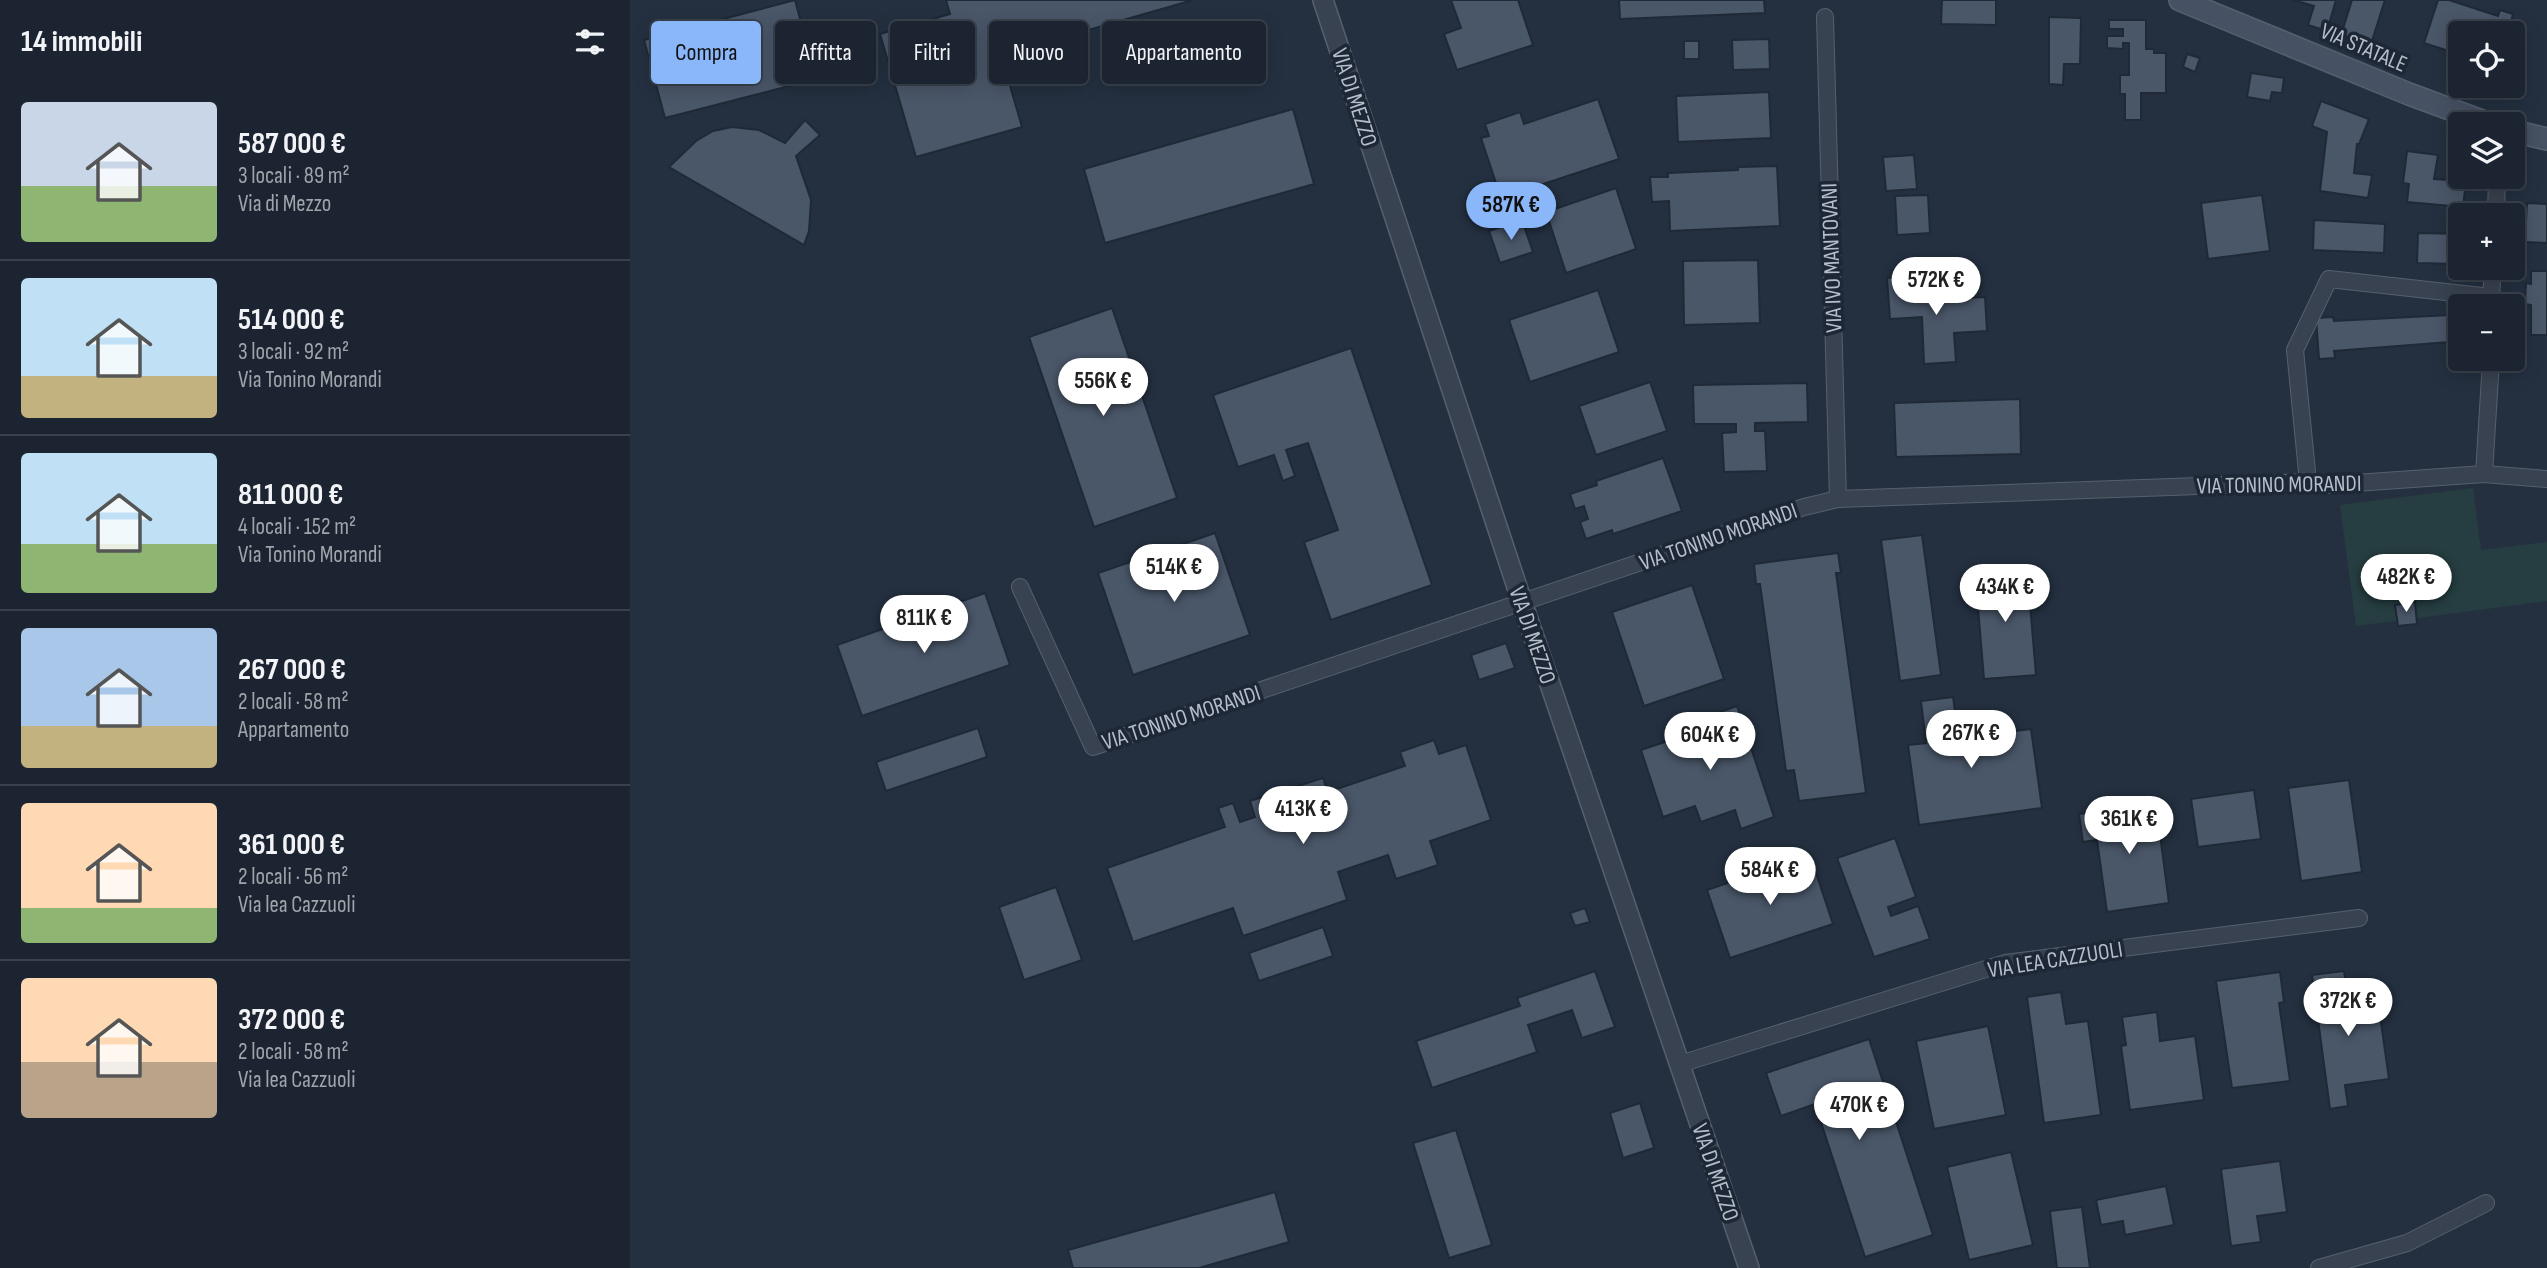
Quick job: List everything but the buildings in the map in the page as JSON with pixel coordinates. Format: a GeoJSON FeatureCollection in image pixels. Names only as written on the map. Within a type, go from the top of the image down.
{"type":"FeatureCollection","features":[{"type":"Feature","properties":{"kind":"main road","name":"VIA STATALE"},"geometry":{"type":"LineString","coordinates":[[2180,0],[2458,112]]}},
{"type":"Feature","properties":{"kind":"main road"},"geometry":{"type":"LineString","coordinates":[[2525,134],[2547,139]]}},
{"type":"Feature","properties":{"kind":"street","name":"VIA DI MEZZO"},"geometry":{"type":"LineString","coordinates":[[1323,0],[1522,602],[1680,1064],[1743,1267]]}},
{"type":"Feature","properties":{"kind":"street","name":"VIA IVO MANTOVANI"},"geometry":{"type":"LineString","coordinates":[[1825,17],[1838,499]]}},
{"type":"Feature","properties":{"kind":"street"},"geometry":{"type":"LineString","coordinates":[[2308,482],[2295,350],[2329,279],[2491,297],[2492,280]]}},
{"type":"Feature","properties":{"kind":"street"},"geometry":{"type":"LineString","coordinates":[[2484,474],[2490,371]]}},
{"type":"Feature","properties":{"kind":"street","name":"VIA TONINO MORANDI"},"geometry":{"type":"LineString","coordinates":[[1020,587],[1093,747],[1804,507],[1838,499],[2308,482],[2327,485],[2484,474],[2547,479]]}},
{"type":"Feature","properties":{"kind":"street","name":"VIA LEA CAZZUOLI"},"geometry":{"type":"LineString","coordinates":[[1680,1064],[2005,963],[2359,918]]}},
{"type":"Feature","properties":{"kind":"street"},"geometry":{"type":"LineString","coordinates":[[2319,1268],[2407,1243],[2486,1203]]}},
{"type":"Feature","properties":{"kind":"green space"},"geometry":{"type":"Polygon","coordinates":[[[2473,488],[2481,550],[2547,542],[2547,601],[2356,626],[2340,505],[2473,488]]]}}]}
